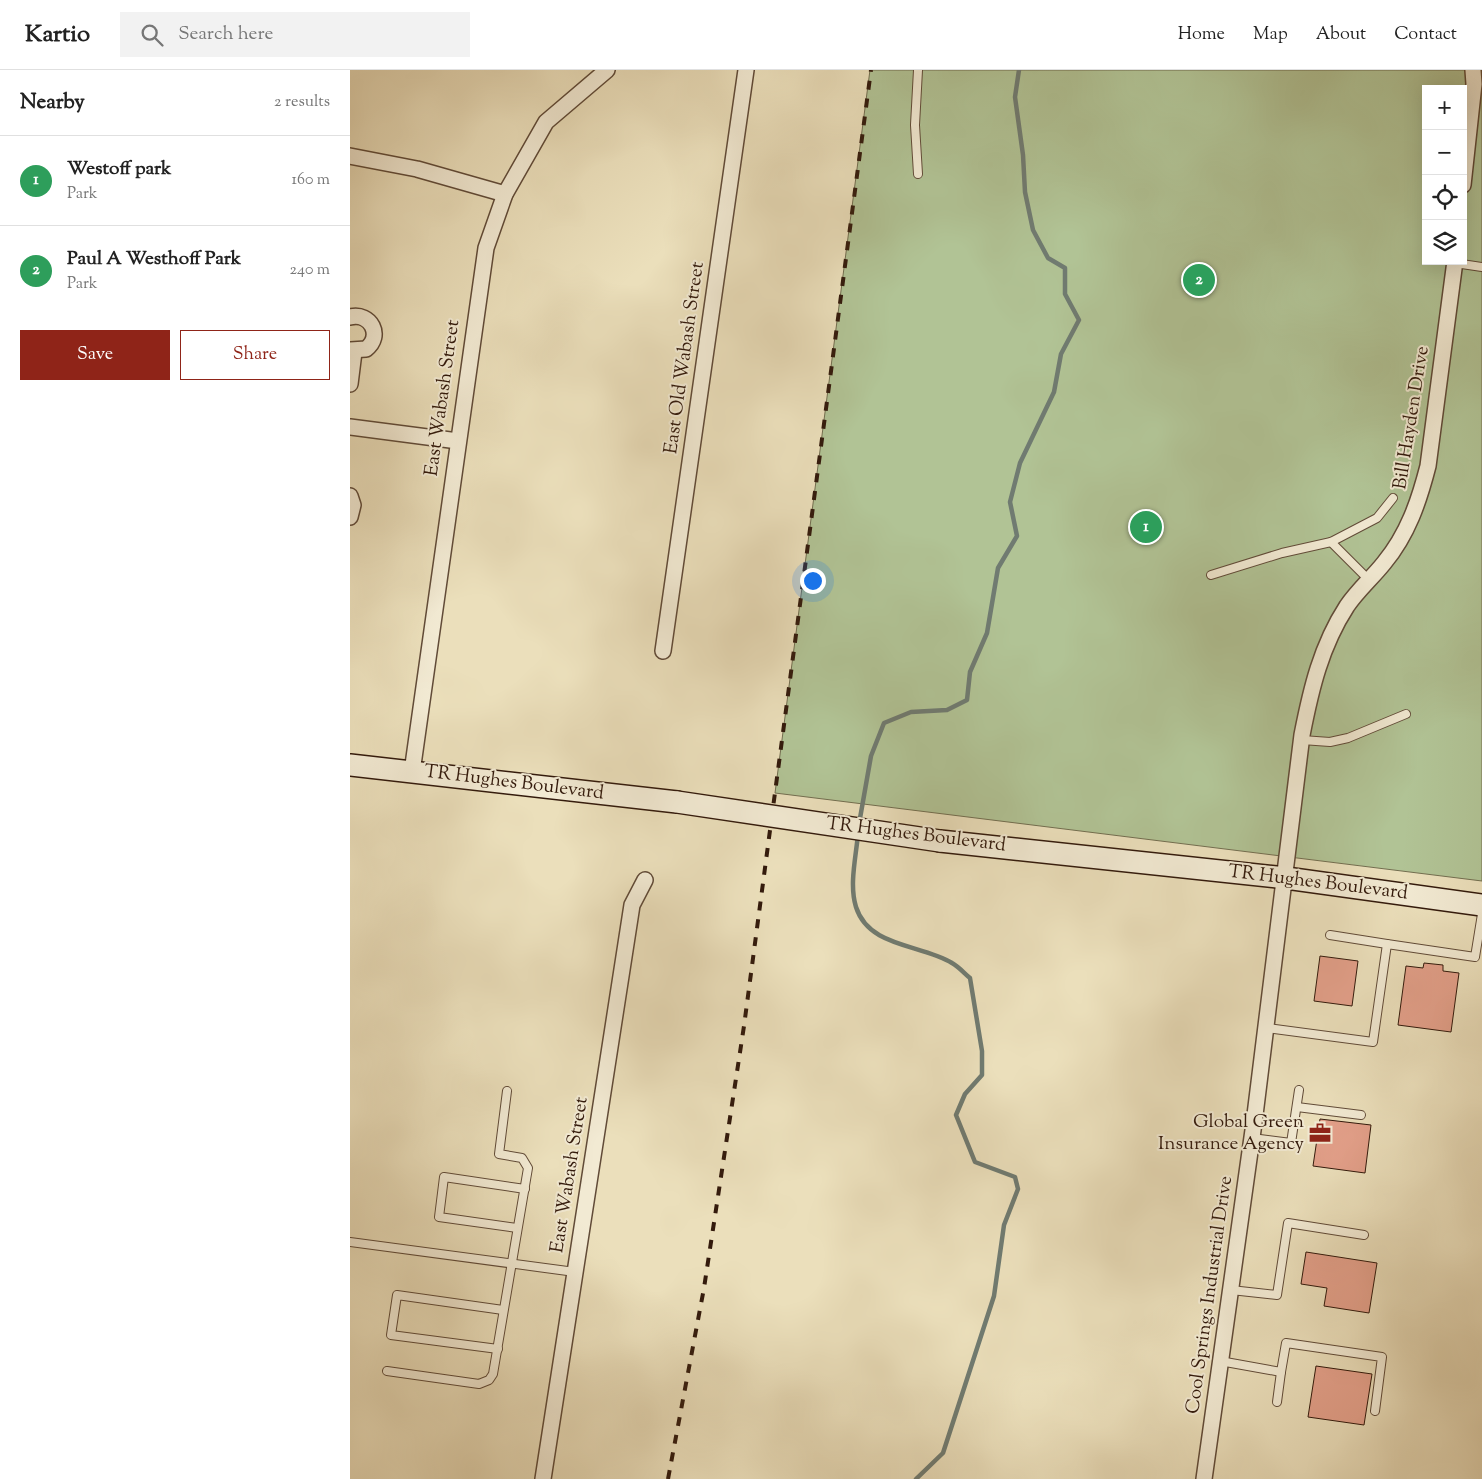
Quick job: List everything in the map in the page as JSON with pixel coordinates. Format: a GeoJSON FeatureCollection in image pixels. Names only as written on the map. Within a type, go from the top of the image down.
{"type":"FeatureCollection","features":[{"type":"Feature","properties":{"kind":"main road","name":"TR Hughes Boulevard"},"geometry":{"type":"LineString","coordinates":[[350,765],[677,802],[940,840],[1286,878],[1482,905]]}},
{"type":"Feature","properties":{"kind":"street","name":"East Wabash Street"},"geometry":{"type":"LineString","coordinates":[[412,772],[486,248],[505,194],[546,122],[606,70]]}},
{"type":"Feature","properties":{"kind":"street","name":"East Old Wabash Street"},"geometry":{"type":"LineString","coordinates":[[663,651],[746,70]]}},
{"type":"Feature","properties":{"kind":"street"},"geometry":{"type":"LineString","coordinates":[[1464,175],[1474,84],[1473,70]]}},
{"type":"Feature","properties":{"kind":"street"},"geometry":{"type":"LineString","coordinates":[[350,156],[417,170],[505,194]]}},
{"type":"Feature","properties":{"kind":"street","name":"Bill Hayden Drive"},"geometry":{"type":"LineString","coordinates":[[1286,878],[1302,740],[1312,684],[1326,645],[1347,606],[1385,562],[1406,530],[1420,499],[1428,466],[1455,265]]}},
{"type":"Feature","properties":{"kind":"street"},"geometry":{"type":"LineString","coordinates":[[350,317],[362,316],[372,323],[374,329],[374,340],[370,346],[366,349],[352,351],[350,384]]}},
{"type":"Feature","properties":{"kind":"street"},"geometry":{"type":"LineString","coordinates":[[350,427],[458,441]]}},
{"type":"Feature","properties":{"kind":"street"},"geometry":{"type":"LineString","coordinates":[[350,496],[353,505],[350,516]]}},
{"type":"Feature","properties":{"kind":"street","name":"Cool Springs Industrial Drive"},"geometry":{"type":"LineString","coordinates":[[1204,1479],[1286,878]]}},
{"type":"Feature","properties":{"kind":"street","name":"East Wabash Street"},"geometry":{"type":"LineString","coordinates":[[543,1479],[632,905],[645,880]]}},
{"type":"Feature","properties":{"kind":"lane"},"geometry":{"type":"LineString","coordinates":[[918,70],[915,124],[918,174]]}},
{"type":"Feature","properties":{"kind":"lane"},"geometry":{"type":"LineString","coordinates":[[1467,264],[1482,267]]}},
{"type":"Feature","properties":{"kind":"lane"},"geometry":{"type":"LineString","coordinates":[[1211,575],[1282,553],[1331,542],[1377,518],[1392,498]]}},
{"type":"Feature","properties":{"kind":"lane"},"geometry":{"type":"LineString","coordinates":[[1331,542],[1369,580]]}},
{"type":"Feature","properties":{"kind":"lane"},"geometry":{"type":"LineString","coordinates":[[1302,740],[1330,742],[1348,738],[1406,714]]}},
{"type":"Feature","properties":{"kind":"lane"},"geometry":{"type":"LineString","coordinates":[[1330,935],[1475,957],[1482,914]]}},
{"type":"Feature","properties":{"kind":"lane"},"geometry":{"type":"LineString","coordinates":[[1267,1028],[1373,1042],[1387,944]]}},
{"type":"Feature","properties":{"kind":"lane"},"geometry":{"type":"LineString","coordinates":[[1252,1138],[1291,1143],[1300,1090]]}},
{"type":"Feature","properties":{"kind":"lane"},"geometry":{"type":"LineString","coordinates":[[387,1372],[479,1384],[489,1380],[493,1374],[528,1168],[522,1158],[500,1154],[507,1091]]}},
{"type":"Feature","properties":{"kind":"lane"},"geometry":{"type":"LineString","coordinates":[[1297,1107],[1361,1115]]}},
{"type":"Feature","properties":{"kind":"lane"},"geometry":{"type":"LineString","coordinates":[[518,1228],[439,1217],[444,1177],[525,1189]]}},
{"type":"Feature","properties":{"kind":"lane"},"geometry":{"type":"LineString","coordinates":[[1231,1290],[1277,1295],[1288,1223],[1364,1234]]}},
{"type":"Feature","properties":{"kind":"lane"},"geometry":{"type":"LineString","coordinates":[[350,1242],[575,1272]]}},
{"type":"Feature","properties":{"kind":"lane"},"geometry":{"type":"LineString","coordinates":[[498,1349],[391,1334],[397,1295],[504,1310]]}},
{"type":"Feature","properties":{"kind":"lane"},"geometry":{"type":"LineString","coordinates":[[1277,1402],[1286,1343],[1382,1356],[1375,1411]]}},
{"type":"Feature","properties":{"kind":"lane"},"geometry":{"type":"LineString","coordinates":[[1220,1362],[1281,1372]]}},
{"type":"Feature","properties":{"kind":"green space"},"geometry":{"type":"Polygon","coordinates":[[[870,70],[1482,70],[1482,881],[775,793],[870,70]]]}},
{"type":"Feature","properties":{"kind":"building"},"geometry":{"type":"Polygon","coordinates":[[[1320,956],[1358,961],[1352,1006],[1314,1001],[1320,956]]]}},
{"type":"Feature","properties":{"kind":"building"},"geometry":{"type":"Polygon","coordinates":[[[1424,963],[1443,965],[1443,971],[1459,973],[1451,1032],[1398,1025],[1406,966],[1423,968],[1424,963]]]}},
{"type":"Feature","properties":{"kind":"building"},"geometry":{"type":"Polygon","coordinates":[[[1320,1119],[1371,1125],[1365,1173],[1313,1166],[1320,1119]]]}},
{"type":"Feature","properties":{"kind":"building"},"geometry":{"type":"Polygon","coordinates":[[[1306,1252],[1377,1263],[1369,1313],[1324,1306],[1327,1288],[1301,1284],[1306,1252]]]}},
{"type":"Feature","properties":{"kind":"building"},"geometry":{"type":"Polygon","coordinates":[[[1316,1366],[1372,1374],[1364,1425],[1308,1417],[1316,1366]]]}},
{"type":"Feature","properties":{"kind":"waterway"},"geometry":{"type":"LineString","coordinates":[[859,824],[871,756],[884,723],[911,712],[947,710],[967,700],[970,672],[987,633],[998,568],[1017,536],[1010,502],[1020,463],[1054,392],[1061,354],[1079,320],[1065,294],[1065,268],[1048,258],[1033,230],[1025,192],[1023,155],[1015,97],[1019,70]]}},
{"type":"Feature","properties":{"kind":"waterway"},"geometry":{"type":"LineString","coordinates":[[858,834],[853,890],[856,907],[863,920],[872,930],[884,938],[940,957],[955,965],[970,978],[982,1051],[982,1075],[965,1094],[956,1115],[975,1162],[1015,1177],[1018,1189],[1004,1225],[994,1296],[943,1453],[916,1479]]}},
{"type":"Feature","properties":{"kind":"railway"},"geometry":{"type":"LineString","coordinates":[[668,1479],[704,1288],[744,1026],[871,70]]}},
{"type":"Feature","properties":{"kind":"place","name":"Paul A Westhoff Park"},"geometry":{"type":"Point","coordinates":[1199,280]}},
{"type":"Feature","properties":{"kind":"place","name":"Westoff park"},"geometry":{"type":"Point","coordinates":[1146,527]}},
{"type":"Feature","properties":{"kind":"place","name":"Global Green Insurance Agency"},"geometry":{"type":"Point","coordinates":[1320,1133]}}]}
